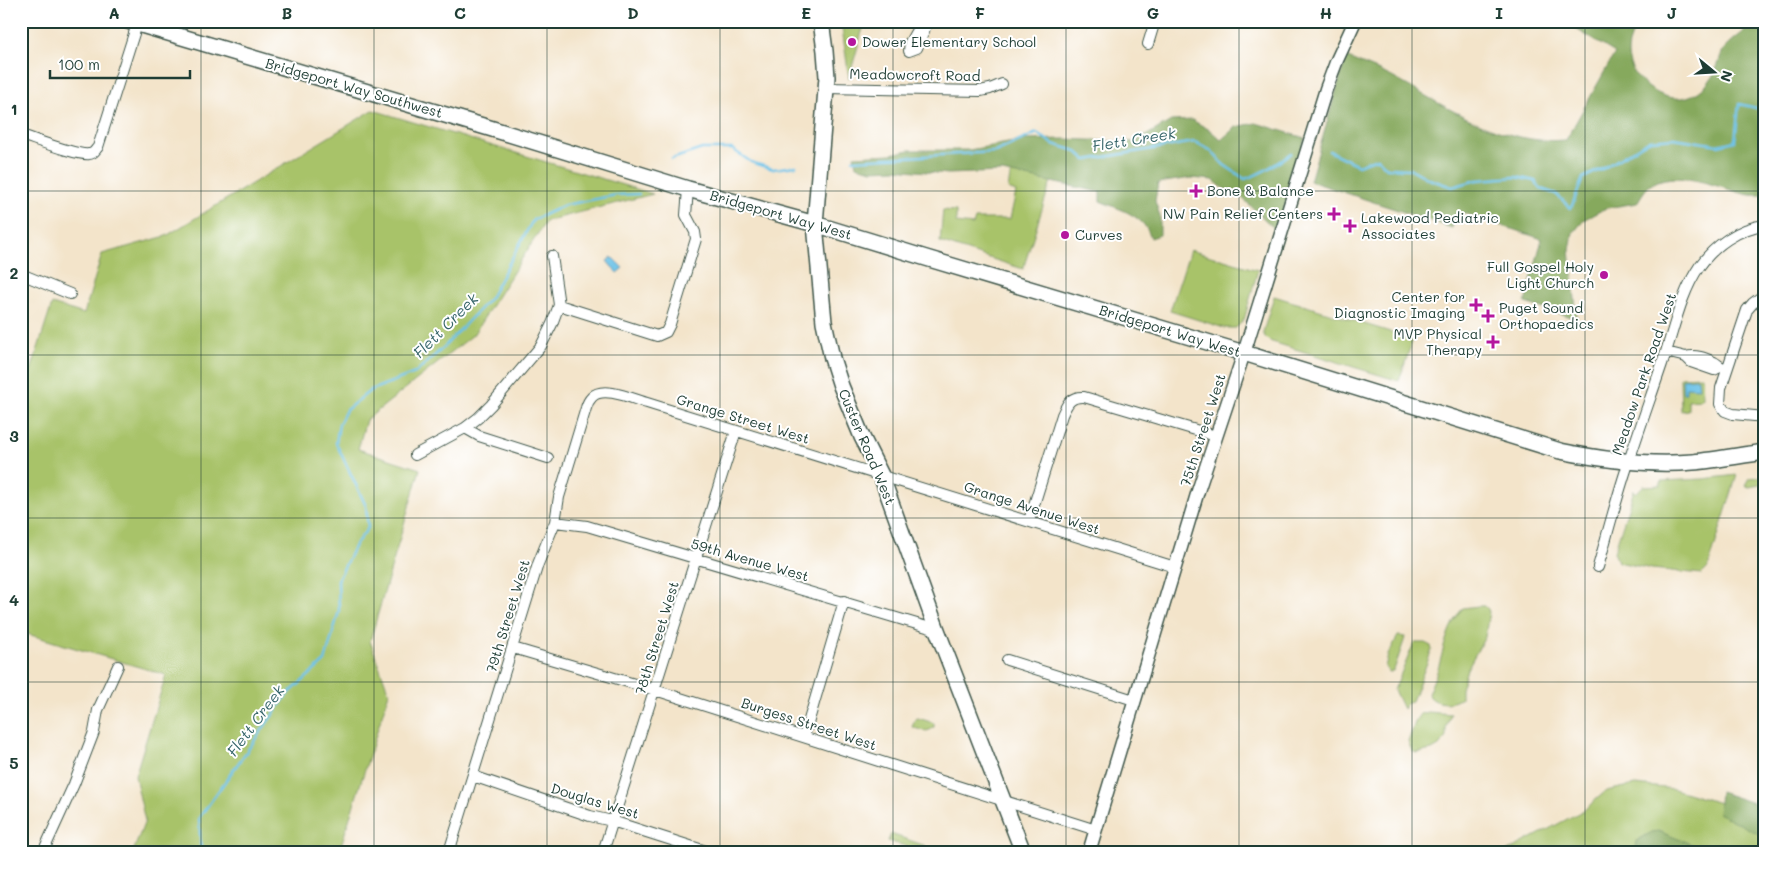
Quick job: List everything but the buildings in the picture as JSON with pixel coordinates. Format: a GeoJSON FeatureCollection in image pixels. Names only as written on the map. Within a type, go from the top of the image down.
{"type":"FeatureCollection","features":[{"type":"Feature","properties":{"kind":"main road","name":"Custer Road West"},"geometry":{"type":"LineString","coordinates":[[821,21],[826,57],[826,88],[815,224],[824,322],[832,358],[841,386],[880,475],[937,630],[1023,852]]}},
{"type":"Feature","properties":{"kind":"main road","name":"Bridgeport Way Southwest"},"geometry":{"type":"LineString","coordinates":[[133,23],[486,127],[580,157]]}},
{"type":"Feature","properties":{"kind":"main road","name":"Bridgeport Way West"},"geometry":{"type":"LineString","coordinates":[[580,157],[815,224],[1244,353],[1560,451],[1628,462],[1651,463],[1692,462],[1765,452]]}},
{"type":"Feature","properties":{"kind":"street"},"geometry":{"type":"LineString","coordinates":[[922,21],[910,42],[909,51],[917,48],[928,21]]}},
{"type":"Feature","properties":{"kind":"street"},"geometry":{"type":"LineString","coordinates":[[1148,44],[1155,21]]}},
{"type":"Feature","properties":{"kind":"street","name":"75th Street West"},"geometry":{"type":"LineString","coordinates":[[1089,852],[1175,567],[1332,73],[1355,21]]}},
{"type":"Feature","properties":{"kind":"street"},"geometry":{"type":"LineString","coordinates":[[21,135],[76,152],[91,154],[98,147],[133,23]]}},
{"type":"Feature","properties":{"kind":"street","name":"Meadowcroft Road"},"geometry":{"type":"LineString","coordinates":[[826,88],[980,91],[1002,84]]}},
{"type":"Feature","properties":{"kind":"street"},"geometry":{"type":"LineString","coordinates":[[559,305],[657,336],[662,335],[667,330],[696,239],[695,232],[686,214],[688,189]]}},
{"type":"Feature","properties":{"kind":"street","name":"Meadow Park Road West"},"geometry":{"type":"LineString","coordinates":[[1598,567],[1628,462],[1686,292],[1693,277],[1704,260],[1720,244],[1732,236],[1763,225]]}},
{"type":"Feature","properties":{"kind":"street"},"geometry":{"type":"LineString","coordinates":[[414,455],[465,428],[492,405],[541,346],[559,305],[552,256]]}},
{"type":"Feature","properties":{"kind":"street"},"geometry":{"type":"LineString","coordinates":[[21,274],[70,294]]}},
{"type":"Feature","properties":{"kind":"street"},"geometry":{"type":"LineString","coordinates":[[1765,294],[1747,310],[1723,368],[1720,392],[1723,409],[1737,415],[1765,417]]}},
{"type":"Feature","properties":{"kind":"street"},"geometry":{"type":"LineString","coordinates":[[1666,352],[1686,357],[1691,362],[1714,370],[1723,368]]}},
{"type":"Feature","properties":{"kind":"street","name":"Grange Street West"},"geometry":{"type":"LineString","coordinates":[[598,394],[612,393],[880,475]]}},
{"type":"Feature","properties":{"kind":"street","name":"79th Street West"},"geometry":{"type":"LineString","coordinates":[[449,852],[538,564],[555,522],[558,497],[586,408],[592,396],[598,394]]}},
{"type":"Feature","properties":{"kind":"street"},"geometry":{"type":"LineString","coordinates":[[1029,521],[1062,415],[1071,399],[1078,396],[1084,397],[1216,436]]}},
{"type":"Feature","properties":{"kind":"street"},"geometry":{"type":"LineString","coordinates":[[465,428],[480,436],[548,458]]}},
{"type":"Feature","properties":{"kind":"street","name":"78th Street West"},"geometry":{"type":"LineString","coordinates":[[602,852],[736,431]]}},
{"type":"Feature","properties":{"kind":"street","name":"Grange Avenue West"},"geometry":{"type":"LineString","coordinates":[[880,475],[1175,567]]}},
{"type":"Feature","properties":{"kind":"street","name":"59th Avenue West"},"geometry":{"type":"LineString","coordinates":[[555,522],[587,526],[937,630]]}},
{"type":"Feature","properties":{"kind":"street"},"geometry":{"type":"LineString","coordinates":[[804,737],[844,601]]}},
{"type":"Feature","properties":{"kind":"street","name":"Burgess Street West"},"geometry":{"type":"LineString","coordinates":[[513,648],[655,690],[1096,830]]}},
{"type":"Feature","properties":{"kind":"street"},"geometry":{"type":"LineString","coordinates":[[1007,660],[1134,700]]}},
{"type":"Feature","properties":{"kind":"street"},"geometry":{"type":"LineString","coordinates":[[43,852],[74,784],[94,732],[98,710],[118,666]]}},
{"type":"Feature","properties":{"kind":"street","name":"Douglas West"},"geometry":{"type":"LineString","coordinates":[[473,776],[590,816],[612,821],[709,852]]}},
{"type":"Feature","properties":{"kind":"green space","name":"Dower Elementary School"},"geometry":{"type":"Polygon","coordinates":[[[841,21],[865,21],[849,78],[841,21]]]}},
{"type":"Feature","properties":{"kind":"green space"},"geometry":{"type":"Polygon","coordinates":[[[1563,21],[1634,21],[1639,23],[1632,34],[1629,46],[1630,64],[1641,81],[1649,88],[1668,97],[1678,98],[1687,97],[1699,92],[1708,84],[1714,74],[1725,48],[1736,37],[1758,21],[1765,21],[1765,195],[1747,195],[1696,180],[1670,178],[1658,181],[1648,187],[1637,203],[1606,208],[1585,219],[1573,233],[1570,250],[1577,319],[1525,303],[1542,239],[1457,211],[1452,228],[1310,181],[1346,57],[1386,74],[1475,122],[1519,137],[1542,140],[1566,140],[1615,53],[1563,21]]]}},
{"type":"Feature","properties":{"kind":"green space"},"geometry":{"type":"Polygon","coordinates":[[[373,110],[653,194],[546,221],[473,335],[366,420],[358,449],[420,469],[370,641],[389,693],[339,852],[133,852],[145,821],[135,776],[166,675],[24,633],[21,641],[21,402],[52,304],[84,314],[102,254],[166,236],[373,110]]]}},
{"type":"Feature","properties":{"kind":"green space"},"geometry":{"type":"Polygon","coordinates":[[[1192,120],[1210,130],[1221,140],[1236,127],[1256,123],[1305,138],[1277,231],[1235,191],[1224,189],[1213,180],[1191,178],[1158,183],[1155,201],[1160,216],[1160,235],[1151,238],[1143,224],[1131,214],[1100,201],[1100,192],[1002,172],[948,174],[895,169],[872,170],[856,166],[854,156],[891,154],[909,150],[969,150],[1024,140],[1065,139],[1135,142],[1171,121],[1192,120]]]}},
{"type":"Feature","properties":{"kind":"green space"},"geometry":{"type":"Polygon","coordinates":[[[1011,170],[1051,181],[1023,269],[940,242],[943,210],[956,211],[956,223],[973,225],[975,219],[1010,219],[1016,192],[1008,189],[1011,170]]]}},
{"type":"Feature","properties":{"kind":"green space"},"geometry":{"type":"Polygon","coordinates":[[[1190,250],[1258,270],[1244,320],[1236,328],[1224,328],[1170,311],[1190,250]]]}},
{"type":"Feature","properties":{"kind":"green space"},"geometry":{"type":"Polygon","coordinates":[[[1274,296],[1413,339],[1399,381],[1269,341],[1263,332],[1274,296]]]}},
{"type":"Feature","properties":{"kind":"green space"},"geometry":{"type":"Polygon","coordinates":[[[1702,376],[1702,399],[1688,400],[1688,410],[1681,411],[1680,377],[1702,376]]]}},
{"type":"Feature","properties":{"kind":"green space"},"geometry":{"type":"Polygon","coordinates":[[[1737,475],[1708,568],[1702,574],[1652,569],[1618,562],[1614,552],[1634,490],[1636,493],[1643,486],[1661,485],[1661,481],[1737,475]]]}},
{"type":"Feature","properties":{"kind":"green space"},"geometry":{"type":"Polygon","coordinates":[[[1765,476],[1765,484],[1749,487],[1745,485],[1749,478],[1765,476]]]}},
{"type":"Feature","properties":{"kind":"green space"},"geometry":{"type":"Polygon","coordinates":[[[1485,606],[1489,612],[1485,637],[1467,669],[1461,689],[1461,698],[1448,703],[1434,700],[1428,694],[1450,629],[1463,608],[1485,606]]]}},
{"type":"Feature","properties":{"kind":"green space"},"geometry":{"type":"Polygon","coordinates":[[[1398,636],[1405,637],[1394,670],[1389,673],[1385,667],[1388,655],[1398,636]]]}},
{"type":"Feature","properties":{"kind":"green space"},"geometry":{"type":"Polygon","coordinates":[[[1414,643],[1425,643],[1431,646],[1432,650],[1412,701],[1408,702],[1403,709],[1394,690],[1414,643]]]}},
{"type":"Feature","properties":{"kind":"green space"},"geometry":{"type":"Polygon","coordinates":[[[1428,712],[1451,714],[1446,728],[1446,737],[1439,746],[1432,750],[1416,753],[1412,751],[1408,742],[1420,714],[1428,712]]]}},
{"type":"Feature","properties":{"kind":"green space"},"geometry":{"type":"Polygon","coordinates":[[[918,718],[934,723],[934,727],[926,731],[912,727],[915,719],[918,718]]]}},
{"type":"Feature","properties":{"kind":"green space"},"geometry":{"type":"Polygon","coordinates":[[[1635,785],[1674,789],[1765,817],[1765,852],[1506,852],[1584,810],[1606,791],[1635,785]]]}},
{"type":"Feature","properties":{"kind":"green space"},"geometry":{"type":"Polygon","coordinates":[[[1720,792],[1765,807],[1765,837],[1718,813],[1720,792]]]}},
{"type":"Feature","properties":{"kind":"green space"},"geometry":{"type":"Polygon","coordinates":[[[1658,831],[1711,852],[1637,852],[1635,849],[1636,841],[1652,832],[1658,831]]]}},
{"type":"Feature","properties":{"kind":"green space"},"geometry":{"type":"Polygon","coordinates":[[[891,834],[926,846],[924,852],[911,852],[912,848],[888,841],[891,834]]]}},
{"type":"Feature","properties":{"kind":"water"},"geometry":{"type":"Polygon","coordinates":[[[612,257],[623,268],[617,273],[607,261],[612,257]]]}},
{"type":"Feature","properties":{"kind":"water"},"geometry":{"type":"Polygon","coordinates":[[[1698,378],[1699,388],[1686,387],[1686,393],[1683,393],[1682,379],[1698,378]]]}},
{"type":"Feature","properties":{"kind":"waterway","name":"Flett Creek"},"geometry":{"type":"LineString","coordinates":[[1329,151],[1358,165],[1377,158],[1387,168],[1411,169],[1429,179],[1452,187],[1477,180],[1516,177],[1535,181],[1541,189],[1556,194],[1571,208],[1583,178],[1604,168],[1650,140],[1674,138],[1718,145],[1735,141],[1739,104],[1765,110]]}},
{"type":"Feature","properties":{"kind":"waterway","name":"Flett Creek"},"geometry":{"type":"LineString","coordinates":[[853,160],[995,152],[1037,133],[1053,144],[1076,151],[1086,160],[1195,142],[1210,150],[1224,165],[1245,179],[1269,168],[1291,153]]}},
{"type":"Feature","properties":{"kind":"waterway","name":"Flett Creek"},"geometry":{"type":"LineString","coordinates":[[672,159],[702,149],[732,149],[751,162],[773,169],[796,166]]}},
{"type":"Feature","properties":{"kind":"waterway","name":"Flett Creek"},"geometry":{"type":"LineString","coordinates":[[201,852],[199,818],[287,695],[325,661],[339,611],[338,580],[355,545],[368,528],[366,506],[336,443],[339,424],[346,410],[371,390],[415,373],[443,348],[490,298],[533,220],[565,205],[616,195],[639,194]]}},
{"type":"Feature","properties":{"kind":"place","name":"Dower Elementary School"},"geometry":{"type":"Point","coordinates":[852,42]}},
{"type":"Feature","properties":{"kind":"place","name":"Bone & Balance"},"geometry":{"type":"Point","coordinates":[1196,191]}},
{"type":"Feature","properties":{"kind":"place","name":"NW Pain Relief Centers"},"geometry":{"type":"Point","coordinates":[1334,214]}},
{"type":"Feature","properties":{"kind":"place","name":"Lakewood Pediatric Associates"},"geometry":{"type":"Point","coordinates":[1350,226]}},
{"type":"Feature","properties":{"kind":"place","name":"Curves"},"geometry":{"type":"Point","coordinates":[1065,235]}},
{"type":"Feature","properties":{"kind":"place","name":"Full Gospel Holy Light Church"},"geometry":{"type":"Point","coordinates":[1604,275]}},
{"type":"Feature","properties":{"kind":"place","name":"Center for Diagnostic Imaging"},"geometry":{"type":"Point","coordinates":[1476,305]}},
{"type":"Feature","properties":{"kind":"place","name":"Puget Sound Orthopaedics"},"geometry":{"type":"Point","coordinates":[1488,316]}},
{"type":"Feature","properties":{"kind":"place","name":"MVP Physical Therapy"},"geometry":{"type":"Point","coordinates":[1493,342]}}]}
